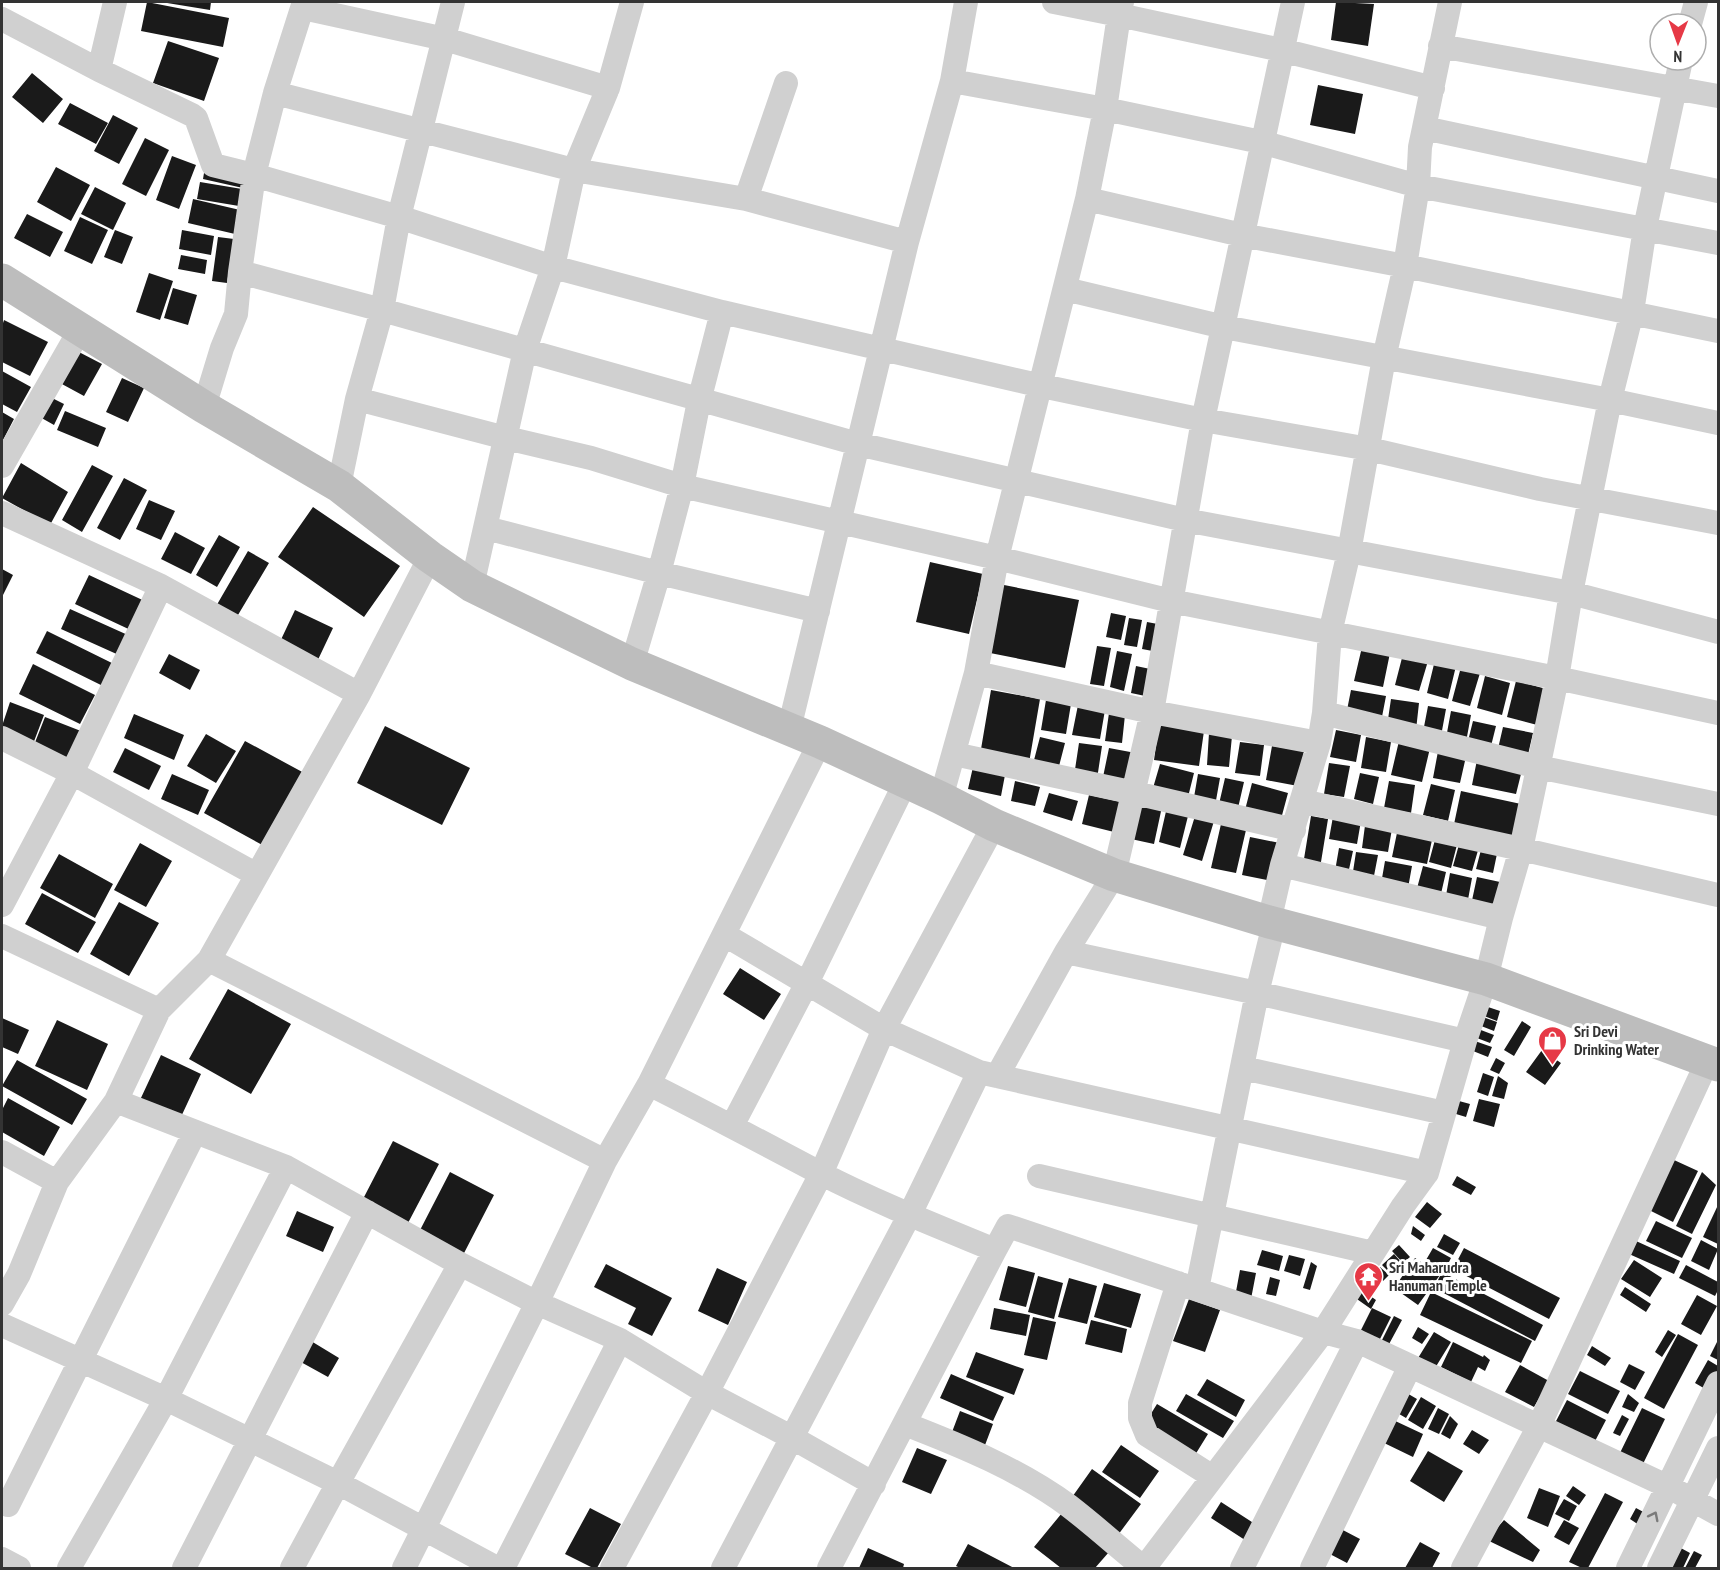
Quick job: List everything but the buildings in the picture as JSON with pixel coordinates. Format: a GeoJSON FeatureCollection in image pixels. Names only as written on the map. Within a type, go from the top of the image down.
{"type":"FeatureCollection","features":[{"type":"Feature","properties":{"kind":"main road"},"geometry":{"type":"LineString","coordinates":[[2,279],[204,407],[339,486],[430,557],[472,586],[632,664],[820,742],[906,781],[994,825],[1114,874],[1271,923],[1486,979],[1713,1062]]}},
{"type":"Feature","properties":{"kind":"street"},"geometry":{"type":"LineString","coordinates":[[99,70],[115,2]]}},
{"type":"Feature","properties":{"kind":"street"},"geometry":{"type":"LineString","coordinates":[[339,486],[357,399],[382,310],[399,217],[453,2]]}},
{"type":"Feature","properties":{"kind":"street"},"geometry":{"type":"LineString","coordinates":[[472,586],[525,350],[553,267],[574,170],[609,88],[632,2]]}},
{"type":"Feature","properties":{"kind":"street"},"geometry":{"type":"LineString","coordinates":[[789,729],[907,242],[952,81],[966,2]]}},
{"type":"Feature","properties":{"kind":"street"},"geometry":{"type":"LineString","coordinates":[[1054,2],[1120,8],[1433,88]]}},
{"type":"Feature","properties":{"kind":"street"},"geometry":{"type":"LineString","coordinates":[[723,1569],[909,1214],[988,1074],[1114,874],[1152,712],[1203,420],[1293,2]]}},
{"type":"Feature","properties":{"kind":"street"},"geometry":{"type":"LineString","coordinates":[[1213,1478],[1147,1435],[1140,1418],[1140,1402],[1212,1217],[1282,866],[1319,743],[1324,713],[1330,633],[1349,552],[1384,358],[1405,266],[1418,186],[1420,147],[1450,2]]}},
{"type":"Feature","properties":{"kind":"street"},"geometry":{"type":"LineString","coordinates":[[1697,2],[1719,5]]}},
{"type":"Feature","properties":{"kind":"street"},"geometry":{"type":"LineString","coordinates":[[204,407],[222,348],[236,314],[254,175],[275,93],[303,5],[445,39],[609,88]]}},
{"type":"Feature","properties":{"kind":"street"},"geometry":{"type":"LineString","coordinates":[[941,798],[976,673],[997,558],[1042,386],[1087,199],[1105,109],[1120,8]]}},
{"type":"Feature","properties":{"kind":"street"},"geometry":{"type":"LineString","coordinates":[[2,19],[192,115],[196,118],[213,165],[399,217],[553,267],[722,312],[1042,386],[1203,420],[1369,449],[1540,489],[1719,523]]}},
{"type":"Feature","properties":{"kind":"street"},"geometry":{"type":"LineString","coordinates":[[1440,46],[1719,96]]}},
{"type":"Feature","properties":{"kind":"street"},"geometry":{"type":"LineString","coordinates":[[905,1424],[958,1445],[1019,1474],[1069,1506],[1144,1569],[1323,1332],[1427,1173],[1465,1041],[1486,979],[1500,918],[1521,849],[1557,678],[1571,593],[1610,400],[1632,312],[1645,228],[1678,72]]}},
{"type":"Feature","properties":{"kind":"street"},"geometry":{"type":"LineString","coordinates":[[952,81],[1105,109],[1262,142],[1418,186],[1719,243]]}},
{"type":"Feature","properties":{"kind":"street"},"geometry":{"type":"LineString","coordinates":[[746,199],[786,83]]}},
{"type":"Feature","properties":{"kind":"street"},"geometry":{"type":"LineString","coordinates":[[275,93],[574,170],[746,199],[907,242]]}},
{"type":"Feature","properties":{"kind":"street"},"geometry":{"type":"LineString","coordinates":[[1424,128],[1719,191]]}},
{"type":"Feature","properties":{"kind":"street"},"geometry":{"type":"LineString","coordinates":[[1087,199],[1242,235],[1719,331]]}},
{"type":"Feature","properties":{"kind":"street"},"geometry":{"type":"LineString","coordinates":[[240,272],[858,444],[1185,520],[1571,593],[1719,632]]}},
{"type":"Feature","properties":{"kind":"street"},"geometry":{"type":"LineString","coordinates":[[1065,289],[1224,327],[1610,400],[1719,423]]}},
{"type":"Feature","properties":{"kind":"street"},"geometry":{"type":"LineString","coordinates":[[632,664],[682,486],[699,401],[722,312]]}},
{"type":"Feature","properties":{"kind":"street"},"geometry":{"type":"LineString","coordinates":[[2,466],[81,328]]}},
{"type":"Feature","properties":{"kind":"street"},"geometry":{"type":"LineString","coordinates":[[357,399],[591,458],[682,486],[997,558],[1172,601],[1719,713]]}},
{"type":"Feature","properties":{"kind":"street"},"geometry":{"type":"LineString","coordinates":[[2,513],[161,586],[358,694]]}},
{"type":"Feature","properties":{"kind":"street"},"geometry":{"type":"LineString","coordinates":[[486,528],[818,611]]}},
{"type":"Feature","properties":{"kind":"street"},"geometry":{"type":"LineString","coordinates":[[2,1304],[19,1274],[57,1182],[116,1101],[159,1010],[209,960],[358,694],[430,557]]}},
{"type":"Feature","properties":{"kind":"street"},"geometry":{"type":"LineString","coordinates":[[2,905],[72,773],[161,586]]}},
{"type":"Feature","properties":{"kind":"street"},"geometry":{"type":"LineString","coordinates":[[976,673],[1152,712],[1319,743]]}},
{"type":"Feature","properties":{"kind":"street"},"geometry":{"type":"LineString","coordinates":[[1324,713],[1538,767],[1719,804]]}},
{"type":"Feature","properties":{"kind":"street"},"geometry":{"type":"LineString","coordinates":[[2,738],[72,773],[257,875]]}},
{"type":"Feature","properties":{"kind":"street"},"geometry":{"type":"LineString","coordinates":[[404,1569],[605,1161],[650,1084],[820,742]]}},
{"type":"Feature","properties":{"kind":"street"},"geometry":{"type":"LineString","coordinates":[[954,754],[1135,792],[1294,830]]}},
{"type":"Feature","properties":{"kind":"street"},"geometry":{"type":"LineString","coordinates":[[732,1126],[807,983],[906,781]]}},
{"type":"Feature","properties":{"kind":"street"},"geometry":{"type":"LineString","coordinates":[[1302,801],[1521,849],[1719,896]]}},
{"type":"Feature","properties":{"kind":"street"},"geometry":{"type":"LineString","coordinates":[[612,1569],[707,1393],[821,1173],[884,1029],[994,825]]}},
{"type":"Feature","properties":{"kind":"street"},"geometry":{"type":"LineString","coordinates":[[1282,866],[1500,918]]}},
{"type":"Feature","properties":{"kind":"street"},"geometry":{"type":"LineString","coordinates":[[725,935],[884,1029],[988,1074],[1427,1173]]}},
{"type":"Feature","properties":{"kind":"street"},"geometry":{"type":"LineString","coordinates":[[2,936],[159,1010]]}},
{"type":"Feature","properties":{"kind":"street"},"geometry":{"type":"LineString","coordinates":[[1066,952],[1465,1041]]}},
{"type":"Feature","properties":{"kind":"street"},"geometry":{"type":"LineString","coordinates":[[209,960],[605,1161]]}},
{"type":"Feature","properties":{"kind":"street"},"geometry":{"type":"LineString","coordinates":[[1463,1569],[1539,1426],[1713,1062]]}},
{"type":"Feature","properties":{"kind":"street"},"geometry":{"type":"LineString","coordinates":[[1243,1068],[1444,1113]]}},
{"type":"Feature","properties":{"kind":"street"},"geometry":{"type":"LineString","coordinates":[[650,1084],[821,1173],[909,1214],[995,1250]]}},
{"type":"Feature","properties":{"kind":"street"},"geometry":{"type":"LineString","coordinates":[[116,1101],[286,1167],[460,1264],[537,1303],[620,1340],[707,1393],[874,1484]]}},
{"type":"Feature","properties":{"kind":"street"},"geometry":{"type":"LineString","coordinates":[[8,1505],[195,1132]]}},
{"type":"Feature","properties":{"kind":"street"},"geometry":{"type":"LineString","coordinates":[[2,1152],[57,1182]]}},
{"type":"Feature","properties":{"kind":"street"},"geometry":{"type":"LineString","coordinates":[[69,1569],[166,1399],[286,1167]]}},
{"type":"Feature","properties":{"kind":"street"},"geometry":{"type":"LineString","coordinates":[[1039,1176],[1373,1254]]}},
{"type":"Feature","properties":{"kind":"street"},"geometry":{"type":"LineString","coordinates":[[184,1569],[367,1212]]}},
{"type":"Feature","properties":{"kind":"street"},"geometry":{"type":"LineString","coordinates":[[829,1569],[1008,1226],[1323,1332],[1357,1341],[1669,1487],[1719,1514]]}},
{"type":"Feature","properties":{"kind":"street"},"geometry":{"type":"LineString","coordinates":[[292,1569],[460,1264]]}},
{"type":"Feature","properties":{"kind":"street"},"geometry":{"type":"LineString","coordinates":[[2,1325],[166,1399],[338,1483],[497,1569]]}},
{"type":"Feature","properties":{"kind":"street"},"geometry":{"type":"LineString","coordinates":[[503,1569],[620,1340]]}},
{"type":"Feature","properties":{"kind":"street"},"geometry":{"type":"LineString","coordinates":[[1242,1569],[1357,1341]]}},
{"type":"Feature","properties":{"kind":"street"},"geometry":{"type":"LineString","coordinates":[[1312,1569],[1410,1366]]}},
{"type":"Feature","properties":{"kind":"street"},"geometry":{"type":"LineString","coordinates":[[1628,1569],[1719,1383]]}},
{"type":"Feature","properties":{"kind":"street"},"geometry":{"type":"LineString","coordinates":[[1659,1569],[1719,1448]]}},
{"type":"Feature","properties":{"kind":"street"},"geometry":{"type":"LineString","coordinates":[[2,1559],[19,1569]]}},
{"type":"Feature","properties":{"kind":"place","name":"Sri Devi Drinking Water"},"geometry":{"type":"Point","coordinates":[1553,1066]}},
{"type":"Feature","properties":{"kind":"place","name":"Sri Maharudra Hanuman Temple"},"geometry":{"type":"Point","coordinates":[1368,1302]}}]}
